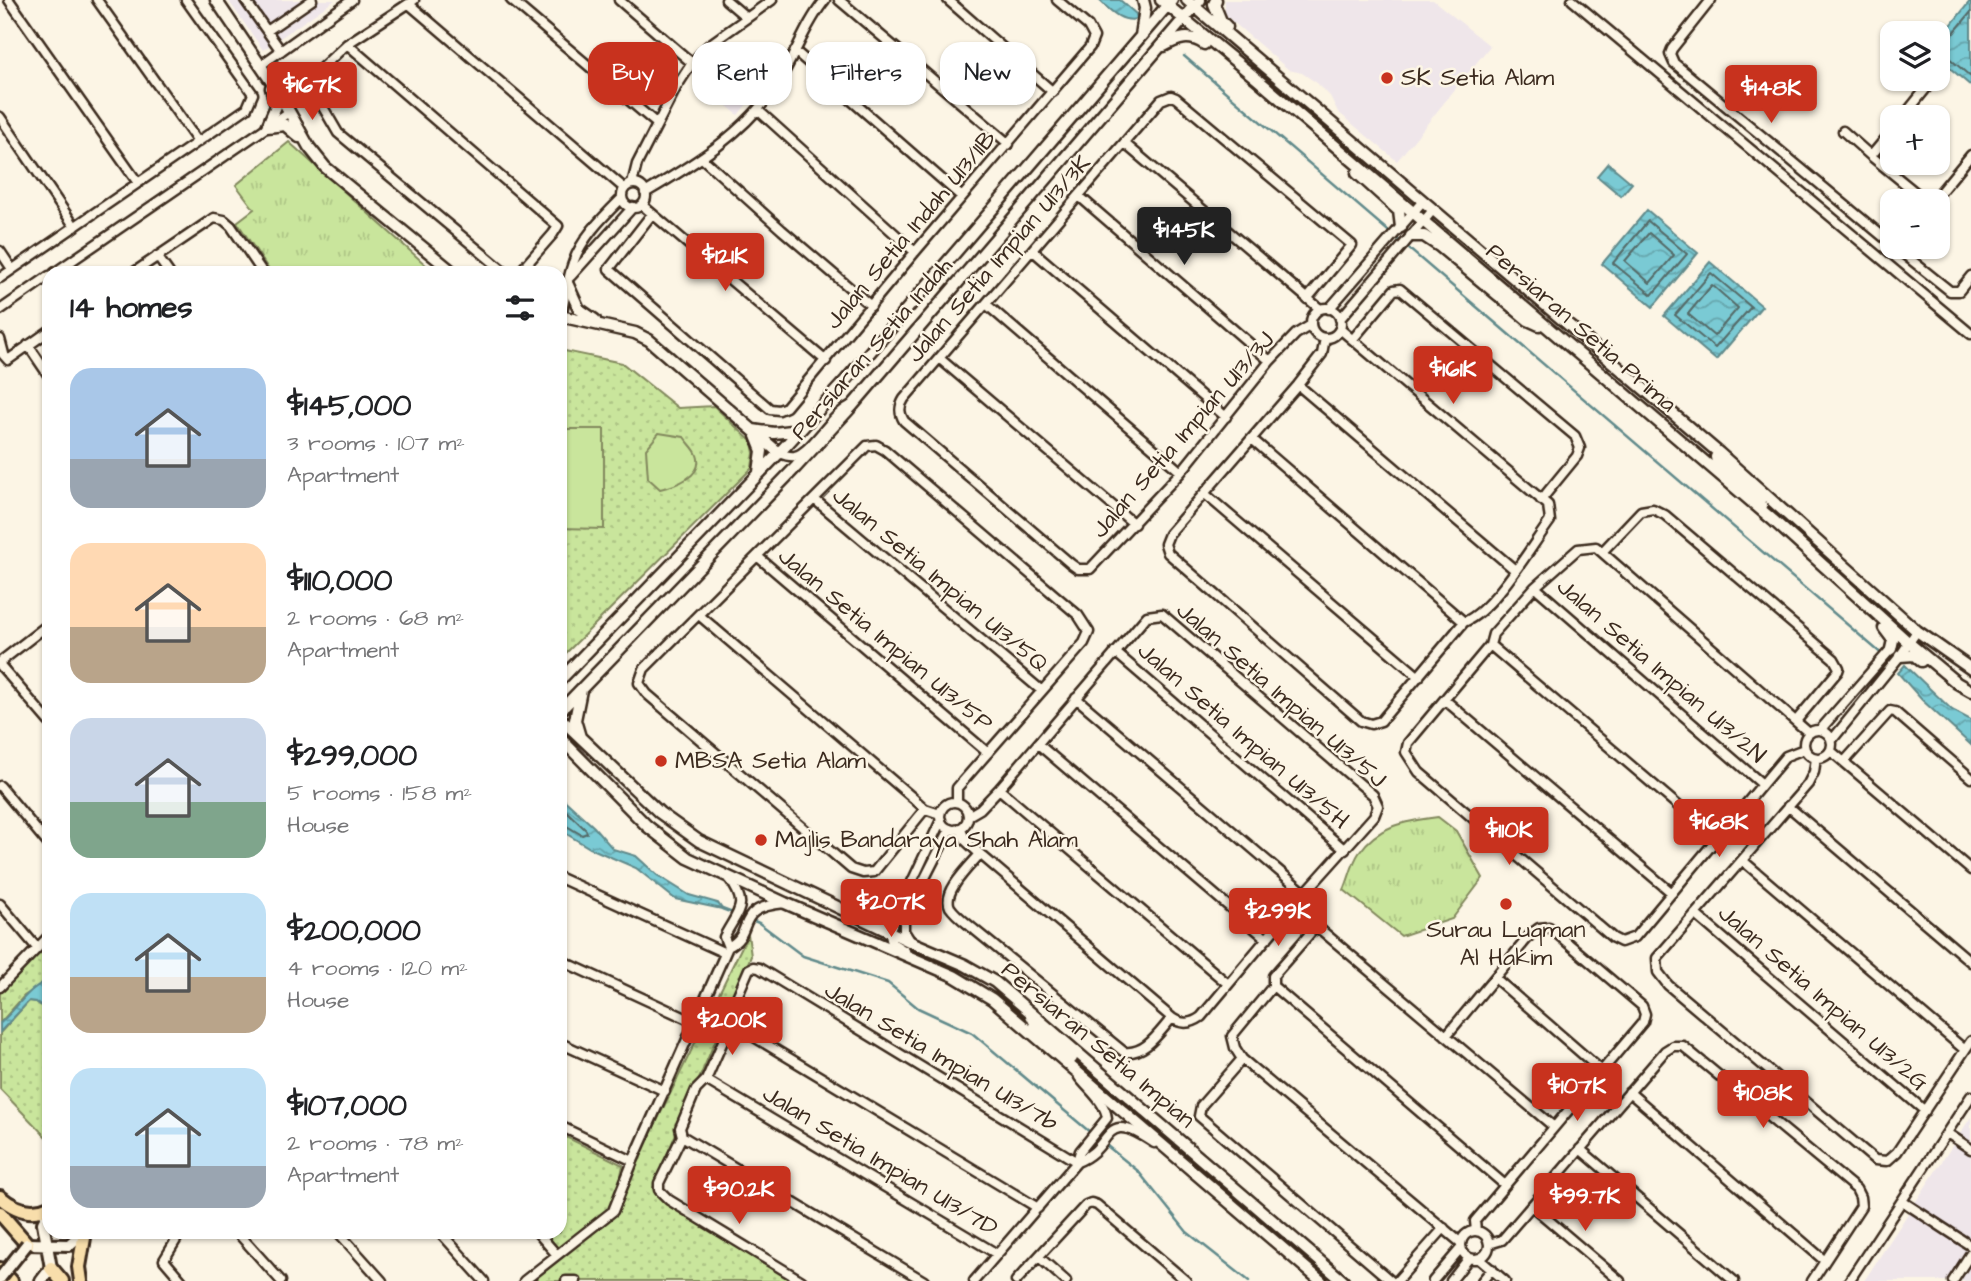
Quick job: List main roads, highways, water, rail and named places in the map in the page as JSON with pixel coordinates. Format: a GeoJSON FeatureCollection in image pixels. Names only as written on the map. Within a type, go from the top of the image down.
{"type":"FeatureCollection","features":[{"type":"Feature","properties":{"kind":"highway"},"geometry":{"type":"LineString","coordinates":[[0,1197],[23,1211],[42,1210]]}},
{"type":"Feature","properties":{"kind":"highway"},"geometry":{"type":"LineString","coordinates":[[0,1213],[27,1244]]}},
{"type":"Feature","properties":{"kind":"highway"},"geometry":{"type":"LineString","coordinates":[[81,1281],[79,1267],[83,1239]]}},
{"type":"Feature","properties":{"kind":"highway"},"geometry":{"type":"LineString","coordinates":[[51,1268],[62,1281]]}},
{"type":"Feature","properties":{"kind":"highway"},"geometry":{"type":"LineString","coordinates":[[0,1269],[11,1281]]}},
{"type":"Feature","properties":{"kind":"main road"},"geometry":{"type":"LineString","coordinates":[[41,1281],[51,1268],[47,1239]]}},
{"type":"Feature","properties":{"kind":"main road"},"geometry":{"type":"LineString","coordinates":[[0,1278],[27,1244],[69,1245],[76,1239]]}},
{"type":"Feature","properties":{"kind":"water"},"geometry":{"type":"Polygon","coordinates":[[[1099,0],[1120,0],[1136,14],[1137,19],[1121,17],[1099,0]]]}},
{"type":"Feature","properties":{"kind":"water"},"geometry":{"type":"Polygon","coordinates":[[[1971,0],[1971,86],[1950,68],[1950,27],[1971,0]]]}},
{"type":"Feature","properties":{"kind":"water"},"geometry":{"type":"Polygon","coordinates":[[[1608,163],[1632,183],[1621,196],[1597,176],[1608,163]]]}},
{"type":"Feature","properties":{"kind":"water"},"geometry":{"type":"Polygon","coordinates":[[[1647,210],[1698,253],[1653,307],[1602,264],[1647,210]]]}},
{"type":"Feature","properties":{"kind":"water"},"geometry":{"type":"Polygon","coordinates":[[[1710,262],[1762,306],[1716,360],[1664,316],[1710,262]]]}},
{"type":"Feature","properties":{"kind":"water"},"geometry":{"type":"Polygon","coordinates":[[[1905,665],[1952,710],[1971,720],[1971,745],[1922,700],[1898,673],[1905,665]]]}},
{"type":"Feature","properties":{"kind":"water"},"geometry":{"type":"Polygon","coordinates":[[[567,802],[613,849],[636,856],[657,875],[689,895],[718,903],[722,909],[675,899],[636,868],[590,848],[567,834],[567,802]]]}},
{"type":"Feature","properties":{"kind":"water"},"geometry":{"type":"Polygon","coordinates":[[[42,983],[42,1006],[29,1001],[0,1032],[0,1023],[42,983]]]}},
{"type":"Feature","properties":{"kind":"waterway"},"geometry":{"type":"LineString","coordinates":[[1184,56],[1891,662]]}},
{"type":"Feature","properties":{"kind":"waterway"},"geometry":{"type":"LineString","coordinates":[[722,909],[759,923],[803,956],[888,983],[918,1008],[972,1033],[1091,1133]]}},
{"type":"Feature","properties":{"kind":"waterway"},"geometry":{"type":"LineString","coordinates":[[1096,1137],[1138,1171],[1187,1232],[1249,1281]]}},
{"type":"Feature","properties":{"kind":"place","name":"SK Setia Alam"},"geometry":{"type":"Point","coordinates":[1387,78]}},
{"type":"Feature","properties":{"kind":"place","name":"MBSA Setia Alam"},"geometry":{"type":"Point","coordinates":[661,761]}},
{"type":"Feature","properties":{"kind":"place","name":"Majlis Bandaraya Shah Alam"},"geometry":{"type":"Point","coordinates":[761,840]}},
{"type":"Feature","properties":{"kind":"place","name":"Surau Luqman Al Hakim"},"geometry":{"type":"Point","coordinates":[1506,904]}}]}
